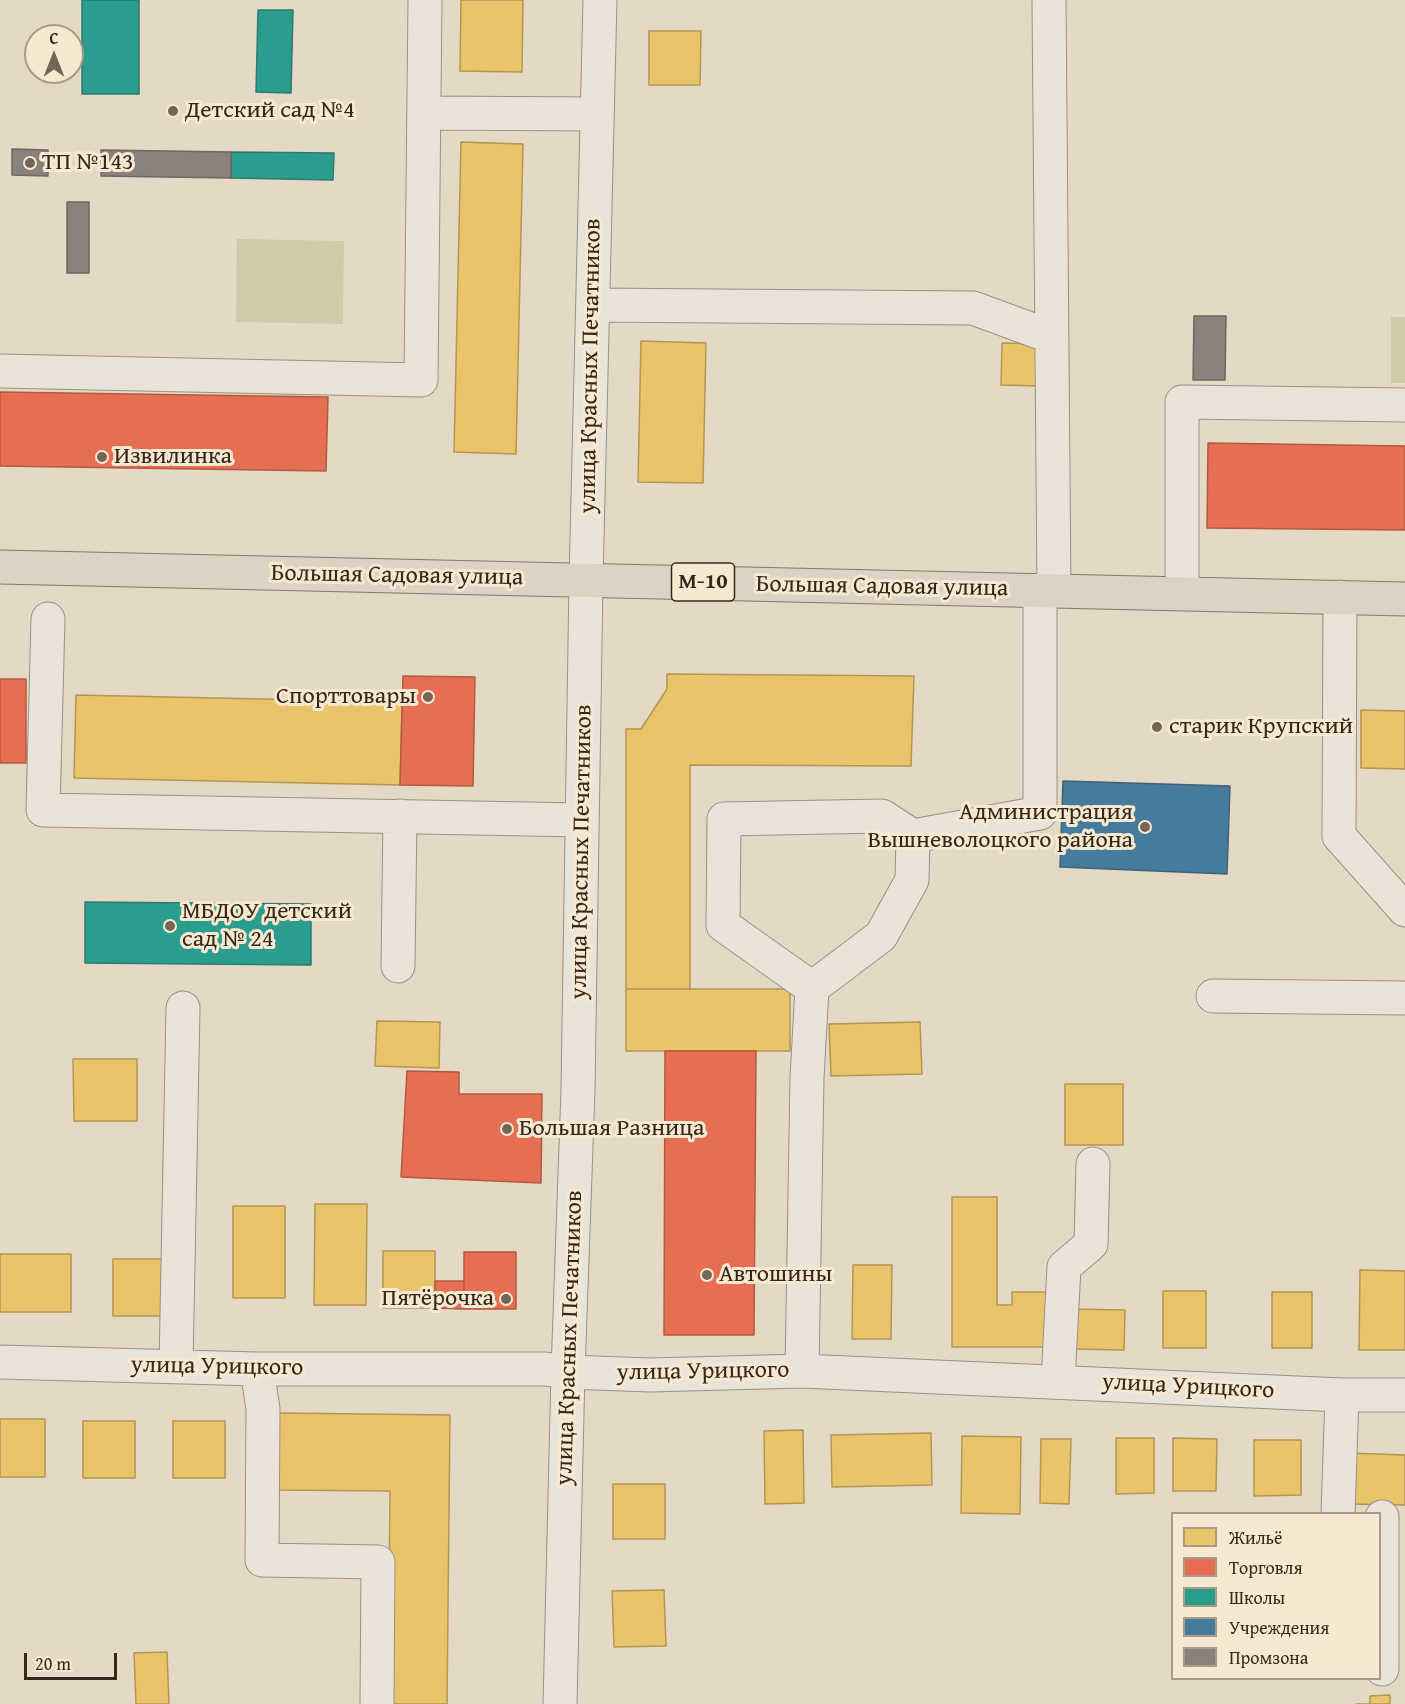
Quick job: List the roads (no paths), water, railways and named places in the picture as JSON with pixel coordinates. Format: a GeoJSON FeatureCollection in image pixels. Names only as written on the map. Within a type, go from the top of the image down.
{"type":"FeatureCollection","features":[{"type":"Feature","properties":{"kind":"highway","name":"Большая Садовая улица"},"geometry":{"type":"LineString","coordinates":[[0,567],[1405,599]]}},
{"type":"Feature","properties":{"kind":"street"},"geometry":{"type":"LineString","coordinates":[[0,371],[421,380],[425,0]]}},
{"type":"Feature","properties":{"kind":"street","name":"улица Красных Печатников"},"geometry":{"type":"LineString","coordinates":[[560,1704],[578,1090],[586,580],[600,0]]}},
{"type":"Feature","properties":{"kind":"street"},"geometry":{"type":"LineString","coordinates":[[812,988],[723,925],[724,819],[882,816],[913,836],[1040,813],[1052,337],[1049,0]]}},
{"type":"Feature","properties":{"kind":"street"},"geometry":{"type":"LineString","coordinates":[[424,113],[597,114]]}},
{"type":"Feature","properties":{"kind":"street"},"geometry":{"type":"LineString","coordinates":[[593,305],[974,308],[1052,337]]}},
{"type":"Feature","properties":{"kind":"street"},"geometry":{"type":"LineString","coordinates":[[1182,593],[1182,402],[1405,405]]}},
{"type":"Feature","properties":{"kind":"street"},"geometry":{"type":"LineString","coordinates":[[1340,597],[1339,836],[1405,910]]}},
{"type":"Feature","properties":{"kind":"street"},"geometry":{"type":"LineString","coordinates":[[48,619],[43,810],[582,820]]}},
{"type":"Feature","properties":{"kind":"street"},"geometry":{"type":"LineString","coordinates":[[398,966],[400,816]]}},
{"type":"Feature","properties":{"kind":"street"},"geometry":{"type":"LineString","coordinates":[[802,1371],[807,1078],[812,988],[881,936],[912,880],[913,836]]}},
{"type":"Feature","properties":{"kind":"street"},"geometry":{"type":"LineString","coordinates":[[1213,996],[1405,998]]}},
{"type":"Feature","properties":{"kind":"street"},"geometry":{"type":"LineString","coordinates":[[176,1366],[183,1008]]}},
{"type":"Feature","properties":{"kind":"street"},"geometry":{"type":"LineString","coordinates":[[1058,1381],[1064,1267],[1091,1244],[1093,1164]]}},
{"type":"Feature","properties":{"kind":"street","name":"улица Урицкого"},"geometry":{"type":"LineString","coordinates":[[0,1362],[257,1369],[545,1369],[650,1375],[802,1371],[1342,1395],[1405,1395]]}},
{"type":"Feature","properties":{"kind":"street"},"geometry":{"type":"LineString","coordinates":[[257,1369],[263,1409],[262,1560],[378,1562],[377,1704]]}},
{"type":"Feature","properties":{"kind":"street"},"geometry":{"type":"LineString","coordinates":[[1338,1512],[1342,1395]]}},
{"type":"Feature","properties":{"kind":"street"},"geometry":{"type":"LineString","coordinates":[[1382,1670],[1389,1517]]}},
{"type":"Feature","properties":{"kind":"place","name":"Детский сад №4"},"geometry":{"type":"Point","coordinates":[173,111]}},
{"type":"Feature","properties":{"kind":"place","name":"ТП №143"},"geometry":{"type":"Point","coordinates":[30,163]}},
{"type":"Feature","properties":{"kind":"place","name":"Извилинка"},"geometry":{"type":"Point","coordinates":[102,457]}},
{"type":"Feature","properties":{"kind":"place","name":"Спорттовары"},"geometry":{"type":"Point","coordinates":[428,697]}},
{"type":"Feature","properties":{"kind":"place","name":"старик Крупский"},"geometry":{"type":"Point","coordinates":[1157,727]}},
{"type":"Feature","properties":{"kind":"place","name":"Администрация Вышневолоцкого района"},"geometry":{"type":"Point","coordinates":[1145,827]}},
{"type":"Feature","properties":{"kind":"place","name":"МБДОУ детский сад № 24"},"geometry":{"type":"Point","coordinates":[170,926]}},
{"type":"Feature","properties":{"kind":"place","name":"Большая Разница"},"geometry":{"type":"Point","coordinates":[507,1129]}},
{"type":"Feature","properties":{"kind":"place","name":"Автошины"},"geometry":{"type":"Point","coordinates":[707,1275]}},
{"type":"Feature","properties":{"kind":"place","name":"Пятёрочка"},"geometry":{"type":"Point","coordinates":[506,1299]}}]}
